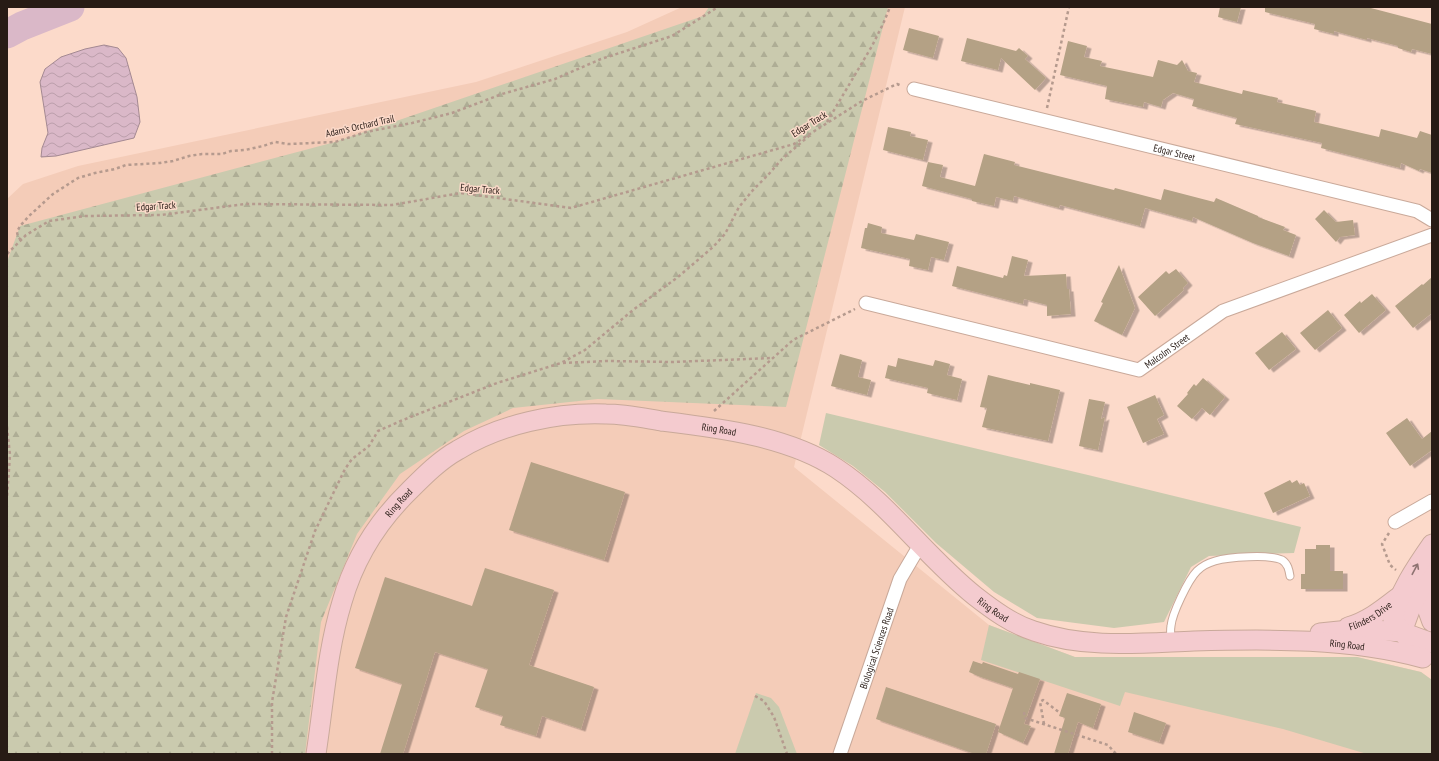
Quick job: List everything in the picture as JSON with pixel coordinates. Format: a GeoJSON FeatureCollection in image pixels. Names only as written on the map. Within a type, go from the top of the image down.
{"type":"FeatureCollection","features":[{"type":"Feature","properties":{"kind":"street","name":"Edgar Street"},"geometry":{"type":"LineString","coordinates":[[914,89],[1417,211],[1432,220]]}},
{"type":"Feature","properties":{"kind":"street","name":"Malcolm Street"},"geometry":{"type":"LineString","coordinates":[[866,303],[1139,370],[1223,311],[1432,235]]}},
{"type":"Feature","properties":{"kind":"street","name":"Ring Road"},"geometry":{"type":"LineString","coordinates":[[316,754],[335,628],[349,581],[367,543],[394,505],[431,470],[456,451],[513,426],[550,417],[603,414],[622,415],[698,426],[755,436],[811,455],[833,466],[870,494],[964,587],[992,610],[1016,624],[1056,637],[1100,643],[1269,639],[1353,644],[1429,655]]}},
{"type":"Feature","properties":{"kind":"street"},"geometry":{"type":"LineString","coordinates":[[1395,522],[1432,501]]}},
{"type":"Feature","properties":{"kind":"street","name":"Flinders Drive"},"geometry":{"type":"LineString","coordinates":[[1402,632],[1410,610],[1419,562],[1432,544]]}},
{"type":"Feature","properties":{"kind":"street","name":"Biological Sciences Road"},"geometry":{"type":"LineString","coordinates":[[840,754],[900,579],[920,545]]}},
{"type":"Feature","properties":{"kind":"street"},"geometry":{"type":"LineString","coordinates":[[1417,579],[1432,622]]}},
{"type":"Feature","properties":{"kind":"street","name":"Flinders Drive"},"geometry":{"type":"LineString","coordinates":[[1336,630],[1360,623],[1381,610],[1417,579]]}},
{"type":"Feature","properties":{"kind":"street","name":"Flinders Drive"},"geometry":{"type":"LineString","coordinates":[[1402,632],[1393,620],[1395,611],[1417,579]]}},
{"type":"Feature","properties":{"kind":"street","name":"Ring Road"},"geometry":{"type":"LineString","coordinates":[[1269,639],[1336,630],[1402,632],[1429,655]]}},
{"type":"Feature","properties":{"kind":"street","name":"Flinders Drive"},"geometry":{"type":"LineString","coordinates":[[1353,644],[1402,632]]}},
{"type":"Feature","properties":{"kind":"lane"},"geometry":{"type":"LineString","coordinates":[[1171,642],[1171,625],[1188,583],[1196,571],[1206,564],[1216,560],[1261,556],[1268,557],[1283,561],[1288,568],[1290,576]]}},
{"type":"Feature","properties":{"kind":"path","name":"Adam's Orchard Trail"},"geometry":{"type":"LineString","coordinates":[[21,240],[18,237],[17,232],[29,216],[53,194],[78,178],[126,165],[160,163],[195,155],[222,154],[231,151],[263,146],[275,142],[288,144],[334,142],[366,132],[452,113],[502,94],[555,79],[601,60],[672,36],[718,7]]}},
{"type":"Feature","properties":{"kind":"path"},"geometry":{"type":"LineString","coordinates":[[827,123],[884,24],[890,7]]}},
{"type":"Feature","properties":{"kind":"path"},"geometry":{"type":"LineString","coordinates":[[1044,120],[1069,7]]}},
{"type":"Feature","properties":{"kind":"path","name":"Edgar Track"},"geometry":{"type":"LineString","coordinates":[[7,254],[26,235],[49,221],[85,216],[161,215],[245,204],[392,206],[461,194],[571,208],[794,144],[862,101],[897,84],[914,89]]}},
{"type":"Feature","properties":{"kind":"path"},"geometry":{"type":"LineString","coordinates":[[698,426],[793,340],[866,303]]}},
{"type":"Feature","properties":{"kind":"path"},"geometry":{"type":"LineString","coordinates":[[561,363],[607,361],[673,362],[772,358]]}},
{"type":"Feature","properties":{"kind":"path"},"geometry":{"type":"LineString","coordinates":[[7,427],[10,455],[7,498]]}},
{"type":"Feature","properties":{"kind":"path"},"geometry":{"type":"LineString","coordinates":[[1395,522],[1382,544],[1390,565],[1417,579]]}},
{"type":"Feature","properties":{"kind":"path"},"geometry":{"type":"LineString","coordinates":[[755,696],[764,701],[774,717],[787,754]]}},
{"type":"Feature","properties":{"kind":"path"},"geometry":{"type":"LineString","coordinates":[[1044,724],[1040,702],[1043,700],[1060,713]]}},
{"type":"Feature","properties":{"kind":"path"},"geometry":{"type":"LineString","coordinates":[[1024,712],[1025,718],[1108,745],[1116,754]]}},
{"type":"Feature","properties":{"kind":"shaded area"},"geometry":{"type":"Polygon","coordinates":[[[682,7],[905,7],[794,467],[989,625],[1075,657],[1357,657],[1421,672],[1432,680],[1432,754],[7,754],[7,199],[23,184],[78,166],[476,82],[627,32],[682,7]]]}},
{"type":"Feature","properties":{"kind":"green space"},"geometry":{"type":"Polygon","coordinates":[[[709,7],[888,7],[786,407],[598,399],[513,408],[464,431],[400,474],[357,534],[321,622],[305,754],[7,754],[7,262],[20,226],[335,142],[703,16],[709,7]]]}},
{"type":"Feature","properties":{"kind":"green space"},"geometry":{"type":"Polygon","coordinates":[[[826,413],[1301,527],[1294,553],[1209,556],[1191,567],[1164,622],[1114,628],[1037,618],[994,592],[936,543],[885,492],[853,466],[819,445],[826,413]]]}},
{"type":"Feature","properties":{"kind":"green space"},"geometry":{"type":"Polygon","coordinates":[[[989,625],[1075,657],[1357,657],[1421,672],[1432,680],[1432,754],[1367,754],[1283,729],[1125,692],[1120,706],[981,660],[989,625]]]}},
{"type":"Feature","properties":{"kind":"green space"},"geometry":{"type":"Polygon","coordinates":[[[756,693],[771,698],[779,707],[797,754],[735,754],[756,693]]]}},
{"type":"Feature","properties":{"kind":"water"},"geometry":{"type":"Polygon","coordinates":[[[104,45],[118,48],[126,58],[137,97],[140,122],[134,138],[56,156],[41,157],[42,148],[48,133],[40,82],[45,69],[61,57],[85,49],[104,45]]]}},
{"type":"Feature","properties":{"kind":"building"},"geometry":{"type":"Polygon","coordinates":[[[1220,7],[1241,7],[1237,22],[1218,17],[1220,7]]]}},
{"type":"Feature","properties":{"kind":"building"},"geometry":{"type":"Polygon","coordinates":[[[1265,7],[1367,7],[1432,24],[1432,54],[1412,49],[1411,52],[1398,48],[1398,46],[1367,38],[1367,40],[1334,31],[1334,34],[1314,29],[1315,24],[1265,12],[1265,7]]]}},
{"type":"Feature","properties":{"kind":"building"},"geometry":{"type":"Polygon","coordinates":[[[909,28],[939,36],[933,58],[903,50],[909,28]]]}},
{"type":"Feature","properties":{"kind":"building"},"geometry":{"type":"Polygon","coordinates":[[[967,38],[1016,51],[1019,48],[1028,56],[1025,59],[1046,78],[1035,90],[1001,58],[998,70],[961,61],[967,38]]]}},
{"type":"Feature","properties":{"kind":"building"},"geometry":{"type":"Polygon","coordinates":[[[1068,41],[1087,46],[1084,57],[1102,61],[1100,66],[1153,77],[1158,60],[1177,65],[1182,60],[1188,71],[1197,73],[1194,82],[1242,94],[1243,90],[1278,98],[1277,102],[1316,111],[1314,122],[1379,137],[1381,129],[1417,138],[1420,131],[1432,135],[1432,173],[1420,169],[1419,171],[1401,163],[1400,168],[1321,148],[1322,143],[1235,124],[1237,118],[1192,106],[1194,99],[1173,93],[1163,100],[1161,107],[1144,102],[1143,107],[1105,99],[1107,86],[1060,75],[1068,41]]]}},
{"type":"Feature","properties":{"kind":"building"},"geometry":{"type":"Polygon","coordinates":[[[888,127],[911,132],[910,136],[928,140],[923,160],[883,150],[888,127]]]}},
{"type":"Feature","properties":{"kind":"building"},"geometry":{"type":"Polygon","coordinates":[[[984,154],[1015,162],[1014,165],[1161,200],[1164,189],[1214,202],[1216,198],[1258,217],[1285,227],[1283,230],[1296,235],[1289,256],[1253,243],[1193,217],[1192,221],[1145,208],[1140,226],[1060,205],[1059,208],[1014,196],[1013,201],[996,197],[994,206],[922,186],[928,162],[943,165],[940,177],[975,186],[984,154]]]}},
{"type":"Feature","properties":{"kind":"building"},"geometry":{"type":"Polygon","coordinates":[[[1324,210],[1336,222],[1353,220],[1355,235],[1340,237],[1336,242],[1315,219],[1324,210]]]}},
{"type":"Feature","properties":{"kind":"building"},"geometry":{"type":"Polygon","coordinates":[[[868,223],[882,227],[881,233],[914,240],[916,234],[949,242],[944,260],[931,257],[928,270],[909,266],[910,259],[861,248],[865,228],[867,228],[868,223]]]}},
{"type":"Feature","properties":{"kind":"building"},"geometry":{"type":"Polygon","coordinates":[[[1012,256],[1028,260],[1024,276],[1066,274],[1071,314],[1047,316],[1047,305],[1024,299],[1023,304],[952,286],[957,266],[1003,278],[1004,275],[1007,276],[1012,256]]]}},
{"type":"Feature","properties":{"kind":"building"},"geometry":{"type":"Polygon","coordinates":[[[1119,265],[1135,308],[1122,335],[1094,321],[1103,303],[1101,302],[1119,265]]]}},
{"type":"Feature","properties":{"kind":"building"},"geometry":{"type":"Polygon","coordinates":[[[1176,269],[1188,283],[1183,288],[1184,290],[1155,316],[1138,297],[1166,271],[1169,274],[1176,269]]]}},
{"type":"Feature","properties":{"kind":"building"},"geometry":{"type":"Polygon","coordinates":[[[1432,277],[1432,313],[1413,328],[1395,306],[1432,277]]]}},
{"type":"Feature","properties":{"kind":"building"},"geometry":{"type":"Polygon","coordinates":[[[1372,294],[1386,310],[1359,333],[1344,315],[1360,301],[1361,303],[1372,294]]]}},
{"type":"Feature","properties":{"kind":"building"},"geometry":{"type":"Polygon","coordinates":[[[1328,310],[1342,328],[1315,350],[1300,333],[1328,310]]]}},
{"type":"Feature","properties":{"kind":"building"},"geometry":{"type":"Polygon","coordinates":[[[1282,332],[1296,349],[1269,370],[1255,353],[1282,332]]]}},
{"type":"Feature","properties":{"kind":"building"},"geometry":{"type":"Polygon","coordinates":[[[840,354],[862,360],[858,377],[871,380],[867,395],[831,386],[840,354]]]}},
{"type":"Feature","properties":{"kind":"building"},"geometry":{"type":"Polygon","coordinates":[[[898,358],[933,366],[935,360],[950,364],[947,375],[962,379],[957,400],[927,393],[928,388],[885,378],[888,365],[896,367],[898,358]]]}},
{"type":"Feature","properties":{"kind":"building"},"geometry":{"type":"Polygon","coordinates":[[[988,375],[1030,385],[1030,383],[1060,390],[1048,441],[982,427],[987,408],[980,407],[988,375]]]}},
{"type":"Feature","properties":{"kind":"building"},"geometry":{"type":"Polygon","coordinates":[[[1203,378],[1225,397],[1210,415],[1202,408],[1192,419],[1177,406],[1188,394],[1187,393],[1194,384],[1196,386],[1203,378]]]}},
{"type":"Feature","properties":{"kind":"building"},"geometry":{"type":"Polygon","coordinates":[[[1155,395],[1164,415],[1157,419],[1164,434],[1143,443],[1127,407],[1155,395]]]}},
{"type":"Feature","properties":{"kind":"building"},"geometry":{"type":"Polygon","coordinates":[[[1089,399],[1105,402],[1101,419],[1105,417],[1098,450],[1079,446],[1089,399]]]}},
{"type":"Feature","properties":{"kind":"building"},"geometry":{"type":"Polygon","coordinates":[[[1407,418],[1422,439],[1432,431],[1432,450],[1410,466],[1386,433],[1407,418]]]}},
{"type":"Feature","properties":{"kind":"building"},"geometry":{"type":"Polygon","coordinates":[[[531,462],[625,492],[604,560],[509,530],[531,462]]]}},
{"type":"Feature","properties":{"kind":"building"},"geometry":{"type":"Polygon","coordinates":[[[1290,480],[1292,483],[1297,480],[1300,485],[1304,483],[1310,496],[1273,513],[1264,493],[1290,480]]]}},
{"type":"Feature","properties":{"kind":"building"},"geometry":{"type":"Polygon","coordinates":[[[1316,545],[1330,545],[1330,571],[1343,571],[1343,589],[1301,589],[1301,574],[1305,574],[1305,549],[1316,549],[1316,545]]]}},
{"type":"Feature","properties":{"kind":"building"},"geometry":{"type":"Polygon","coordinates":[[[485,568],[554,590],[529,665],[594,687],[581,729],[542,716],[536,736],[500,725],[503,716],[475,707],[488,669],[435,652],[403,754],[380,754],[402,684],[355,668],[385,577],[472,606],[485,568]]]}},
{"type":"Feature","properties":{"kind":"building"},"geometry":{"type":"Polygon","coordinates":[[[973,661],[982,664],[983,662],[1018,674],[1019,672],[1040,679],[1024,724],[1031,726],[1023,743],[998,732],[1013,688],[969,672],[973,661]]]}},
{"type":"Feature","properties":{"kind":"building"},"geometry":{"type":"Polygon","coordinates":[[[886,687],[996,724],[986,754],[975,754],[876,719],[886,687]]]}},
{"type":"Feature","properties":{"kind":"building"},"geometry":{"type":"Polygon","coordinates":[[[1067,693],[1101,704],[1093,728],[1078,722],[1068,754],[1054,754],[1065,718],[1059,716],[1067,693]]]}},
{"type":"Feature","properties":{"kind":"building"},"geometry":{"type":"Polygon","coordinates":[[[1134,712],[1166,723],[1159,742],[1128,732],[1134,712]]]}},
{"type":"Feature","properties":{"kind":"waterway"},"geometry":{"type":"LineString","coordinates":[[7,34],[22,26],[70,7]]}}]}
